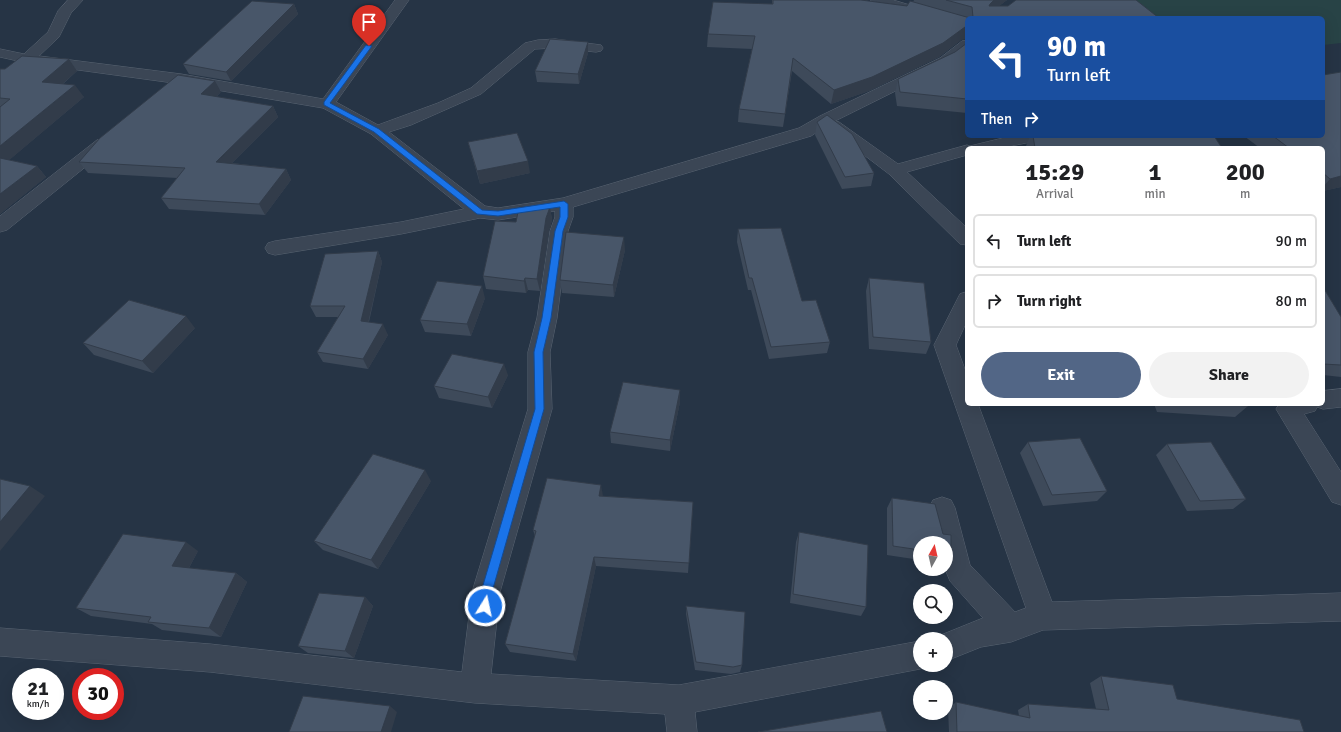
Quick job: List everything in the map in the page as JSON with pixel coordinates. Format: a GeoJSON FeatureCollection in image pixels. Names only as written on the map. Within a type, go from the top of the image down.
{"type":"FeatureCollection","features":[{"type":"Feature","properties":{"kind":"street"},"geometry":{"type":"LineString","coordinates":[[27,59],[54,34],[65,11],[76,0]]}},
{"type":"Feature","properties":{"kind":"street"},"geometry":{"type":"LineString","coordinates":[[327,104],[402,0]]}},
{"type":"Feature","properties":{"kind":"street"},"geometry":{"type":"LineString","coordinates":[[878,0],[965,25]]}},
{"type":"Feature","properties":{"kind":"street"},"geometry":{"type":"LineString","coordinates":[[377,131],[405,122],[476,91],[530,46],[538,43],[596,48]]}},
{"type":"Feature","properties":{"kind":"street"},"geometry":{"type":"LineString","coordinates":[[275,248],[401,228],[480,212],[498,214],[564,204],[805,132],[826,119],[945,61],[965,46]]}},
{"type":"Feature","properties":{"kind":"street"},"geometry":{"type":"LineString","coordinates":[[0,53],[27,59],[181,79],[327,104],[377,131],[480,212]]}},
{"type":"Feature","properties":{"kind":"street"},"geometry":{"type":"LineString","coordinates":[[164,93],[181,79]]}},
{"type":"Feature","properties":{"kind":"street"},"geometry":{"type":"LineString","coordinates":[[826,119],[895,170],[965,237]]}},
{"type":"Feature","properties":{"kind":"street"},"geometry":{"type":"LineString","coordinates":[[0,226],[118,132]]}},
{"type":"Feature","properties":{"kind":"street"},"geometry":{"type":"LineString","coordinates":[[987,146],[1025,138]]}},
{"type":"Feature","properties":{"kind":"street"},"geometry":{"type":"LineString","coordinates":[[895,170],[965,151]]}},
{"type":"Feature","properties":{"kind":"street"},"geometry":{"type":"LineString","coordinates":[[475,688],[486,592],[540,409],[538,352],[547,318],[559,231],[564,217],[564,204]]}},
{"type":"Feature","properties":{"kind":"street"},"geometry":{"type":"LineString","coordinates":[[965,303],[945,345],[965,400]]}},
{"type":"Feature","properties":{"kind":"street"},"geometry":{"type":"LineString","coordinates":[[1325,400],[1341,398]]}},
{"type":"Feature","properties":{"kind":"street"},"geometry":{"type":"LineString","coordinates":[[967,406],[1043,616]]}},
{"type":"Feature","properties":{"kind":"street"},"geometry":{"type":"LineString","coordinates":[[1298,406],[1288,408],[1341,494]]}},
{"type":"Feature","properties":{"kind":"street"},"geometry":{"type":"LineString","coordinates":[[942,508],[959,572],[1011,628]]}},
{"type":"Feature","properties":{"kind":"street"},"geometry":{"type":"LineString","coordinates":[[953,644],[981,633],[1011,628],[1043,616],[1341,607]]}},
{"type":"Feature","properties":{"kind":"street"},"geometry":{"type":"LineString","coordinates":[[0,642],[210,658],[475,688],[679,700],[913,656]]}},
{"type":"Feature","properties":{"kind":"street"},"geometry":{"type":"LineString","coordinates":[[679,700],[682,732]]}},
{"type":"Feature","properties":{"kind":"green space"},"geometry":{"type":"Polygon","coordinates":[[[1128,0],[1341,0],[1341,43],[1325,45],[1325,16],[1152,16],[1128,0]]]}},
{"type":"Feature","properties":{"kind":"building"},"geometry":{"type":"Polygon","coordinates":[[[773,0],[861,0],[907,6],[910,1],[965,17],[965,27],[943,43],[872,77],[834,90],[793,58],[785,114],[739,109],[755,36],[708,34],[713,2],[773,4],[773,0]]]}},
{"type":"Feature","properties":{"kind":"building"},"geometry":{"type":"Polygon","coordinates":[[[946,0],[994,0],[989,6],[1008,6],[1016,0],[1136,0],[1156,16],[973,16],[972,7],[946,0]]]}},
{"type":"Feature","properties":{"kind":"building"},"geometry":{"type":"Polygon","coordinates":[[[252,1],[294,4],[226,72],[183,64],[252,1]]]}},
{"type":"Feature","properties":{"kind":"building"},"geometry":{"type":"Polygon","coordinates":[[[550,39],[588,42],[578,74],[535,71],[550,39]]]}},
{"type":"Feature","properties":{"kind":"building"},"geometry":{"type":"Polygon","coordinates":[[[965,44],[965,99],[900,92],[898,79],[955,52],[965,44]]]}},
{"type":"Feature","properties":{"kind":"building"},"geometry":{"type":"Polygon","coordinates":[[[22,56],[69,59],[42,82],[75,85],[0,146],[0,107],[10,99],[0,98],[0,69],[5,69],[22,56]]]}},
{"type":"Feature","properties":{"kind":"building"},"geometry":{"type":"Polygon","coordinates":[[[1341,72],[1341,176],[1330,179],[1325,175],[1325,146],[1286,146],[1276,138],[1325,138],[1325,75],[1341,72]]]}},
{"type":"Feature","properties":{"kind":"building"},"geometry":{"type":"Polygon","coordinates":[[[178,75],[215,81],[201,94],[273,106],[216,162],[286,169],[259,204],[161,198],[185,168],[79,162],[100,138],[178,75]]]}},
{"type":"Feature","properties":{"kind":"building"},"geometry":{"type":"Polygon","coordinates":[[[827,115],[852,134],[874,173],[845,177],[817,122],[827,115]]]}},
{"type":"Feature","properties":{"kind":"building"},"geometry":{"type":"Polygon","coordinates":[[[517,133],[528,161],[477,171],[468,142],[517,133]]]}},
{"type":"Feature","properties":{"kind":"building"},"geometry":{"type":"Polygon","coordinates":[[[1033,138],[1215,138],[1221,146],[1035,146],[1033,138]]]}},
{"type":"Feature","properties":{"kind":"building"},"geometry":{"type":"Polygon","coordinates":[[[0,158],[37,166],[0,194],[0,158]]]}},
{"type":"Feature","properties":{"kind":"building"},"geometry":{"type":"Polygon","coordinates":[[[519,207],[550,207],[546,218],[537,279],[525,278],[524,281],[483,276],[495,221],[516,222],[519,207]]]}},
{"type":"Feature","properties":{"kind":"building"},"geometry":{"type":"Polygon","coordinates":[[[781,228],[802,301],[816,300],[830,342],[771,347],[752,278],[749,278],[738,229],[781,228]]]}},
{"type":"Feature","properties":{"kind":"building"},"geometry":{"type":"Polygon","coordinates":[[[566,232],[624,237],[613,285],[560,280],[566,232]]]}},
{"type":"Feature","properties":{"kind":"building"},"geometry":{"type":"Polygon","coordinates":[[[378,251],[361,321],[383,324],[363,359],[317,352],[345,306],[310,306],[325,254],[378,251]]]}},
{"type":"Feature","properties":{"kind":"building"},"geometry":{"type":"Polygon","coordinates":[[[869,278],[924,283],[931,342],[873,337],[869,278]]]}},
{"type":"Feature","properties":{"kind":"building"},"geometry":{"type":"Polygon","coordinates":[[[437,281],[482,286],[467,324],[420,320],[437,281]]]}},
{"type":"Feature","properties":{"kind":"building"},"geometry":{"type":"Polygon","coordinates":[[[1325,290],[1341,317],[1341,365],[1325,364],[1325,290]]]}},
{"type":"Feature","properties":{"kind":"building"},"geometry":{"type":"Polygon","coordinates":[[[129,300],[186,316],[142,361],[83,343],[129,300]]]}},
{"type":"Feature","properties":{"kind":"building"},"geometry":{"type":"Polygon","coordinates":[[[452,354],[504,364],[488,397],[434,386],[452,354]]]}},
{"type":"Feature","properties":{"kind":"building"},"geometry":{"type":"Polygon","coordinates":[[[623,382],[680,390],[670,440],[610,432],[623,382]]]}},
{"type":"Feature","properties":{"kind":"building"},"geometry":{"type":"Polygon","coordinates":[[[1080,438],[1107,491],[1052,495],[1028,442],[1080,438]]]}},
{"type":"Feature","properties":{"kind":"building"},"geometry":{"type":"Polygon","coordinates":[[[1211,442],[1246,499],[1200,501],[1167,444],[1211,442]]]}},
{"type":"Feature","properties":{"kind":"building"},"geometry":{"type":"Polygon","coordinates":[[[373,454],[425,470],[371,560],[314,541],[373,454]]]}},
{"type":"Feature","properties":{"kind":"building"},"geometry":{"type":"Polygon","coordinates":[[[547,478],[601,485],[599,496],[693,502],[689,563],[594,557],[573,654],[505,644],[536,531],[533,530],[547,478]]]}},
{"type":"Feature","properties":{"kind":"building"},"geometry":{"type":"Polygon","coordinates":[[[0,479],[30,486],[0,522],[0,479]]]}},
{"type":"Feature","properties":{"kind":"building"},"geometry":{"type":"Polygon","coordinates":[[[892,498],[935,504],[943,534],[951,536],[913,536],[913,549],[893,546],[892,498]]]}},
{"type":"Feature","properties":{"kind":"building"},"geometry":{"type":"Polygon","coordinates":[[[799,532],[868,545],[866,607],[793,594],[799,532]]]}},
{"type":"Feature","properties":{"kind":"building"},"geometry":{"type":"Polygon","coordinates":[[[123,534],[186,542],[172,566],[236,573],[209,628],[148,622],[151,617],[76,608],[123,534]]]}},
{"type":"Feature","properties":{"kind":"building"},"geometry":{"type":"Polygon","coordinates":[[[319,593],[365,597],[345,651],[298,646],[319,593]]]}},
{"type":"Feature","properties":{"kind":"building"},"geometry":{"type":"Polygon","coordinates":[[[686,606],[745,612],[742,665],[733,667],[696,662],[686,606]]]}},
{"type":"Feature","properties":{"kind":"building"},"geometry":{"type":"Polygon","coordinates":[[[1101,676],[1173,685],[1177,699],[1300,720],[1304,732],[957,732],[956,702],[1030,718],[1028,704],[1109,710],[1101,676]]]}},
{"type":"Feature","properties":{"kind":"building"},"geometry":{"type":"Polygon","coordinates":[[[303,696],[390,706],[381,732],[289,732],[303,696]]]}},
{"type":"Feature","properties":{"kind":"building"},"geometry":{"type":"Polygon","coordinates":[[[881,711],[887,732],[758,732],[881,711]]]}},
{"type":"Feature","properties":{"kind":"route"},"geometry":{"type":"LineString","coordinates":[[369,46],[327,104],[377,131],[480,212],[498,214],[564,204],[564,217],[559,231],[547,318],[538,352],[540,409],[520,482],[486,592],[485,606]]}}]}
